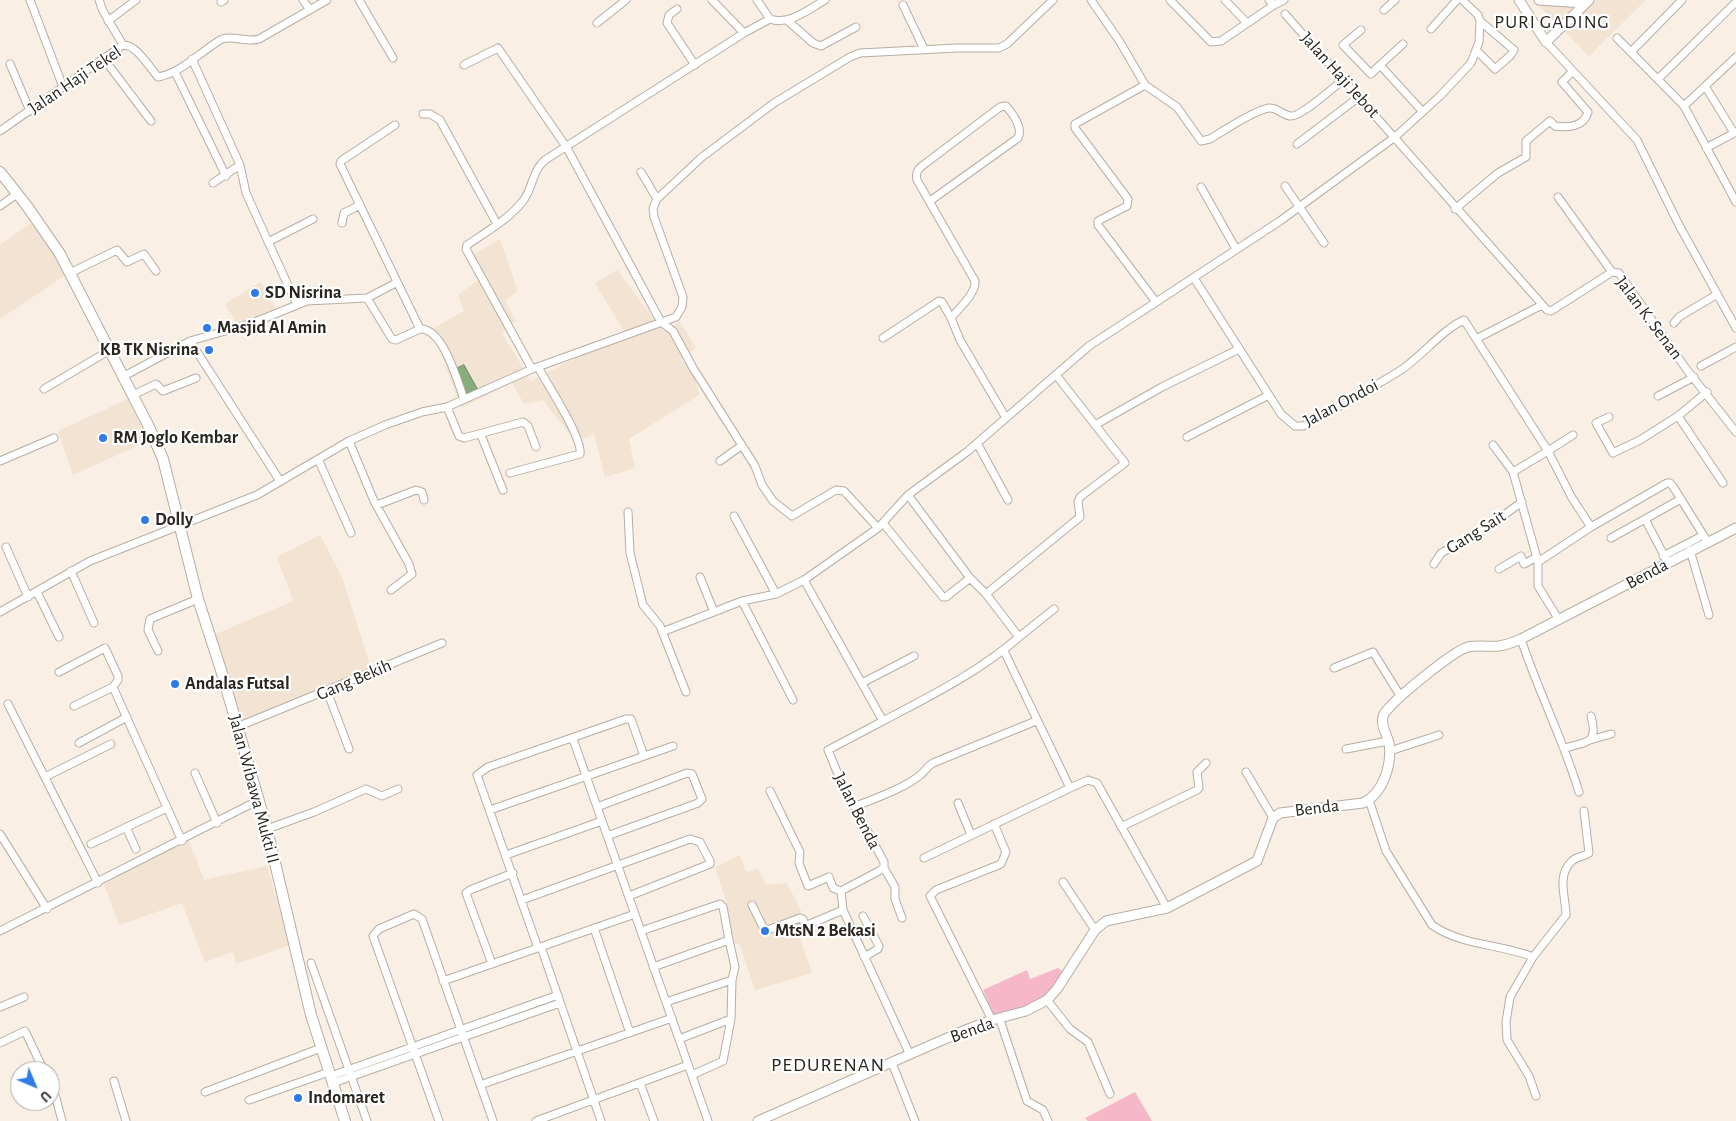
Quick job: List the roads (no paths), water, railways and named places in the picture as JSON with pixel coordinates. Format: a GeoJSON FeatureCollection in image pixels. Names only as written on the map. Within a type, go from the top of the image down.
{"type":"FeatureCollection","features":[{"type":"Feature","properties":{"kind":"main road","name":"Jalan Wibawa Mukti II"},"geometry":{"type":"LineString","coordinates":[[0,172],[60,254],[124,376],[163,459],[198,599],[267,829],[310,1015],[345,1121]]}},
{"type":"Feature","properties":{"kind":"street"},"geometry":{"type":"LineString","coordinates":[[30,0],[63,87]]}},
{"type":"Feature","properties":{"kind":"street"},"geometry":{"type":"LineString","coordinates":[[99,0],[108,21],[123,45]]}},
{"type":"Feature","properties":{"kind":"street"},"geometry":{"type":"LineString","coordinates":[[108,21],[136,0]]}},
{"type":"Feature","properties":{"kind":"street"},"geometry":{"type":"LineString","coordinates":[[303,0],[310,10]]}},
{"type":"Feature","properties":{"kind":"street"},"geometry":{"type":"LineString","coordinates":[[226,176],[175,72],[222,39],[229,37],[248,41],[258,39],[327,0]]}},
{"type":"Feature","properties":{"kind":"street"},"geometry":{"type":"LineString","coordinates":[[359,0],[393,58]]}},
{"type":"Feature","properties":{"kind":"street"},"geometry":{"type":"LineString","coordinates":[[597,23],[626,0]]}},
{"type":"Feature","properties":{"kind":"street"},"geometry":{"type":"LineString","coordinates":[[712,0],[744,33]]}},
{"type":"Feature","properties":{"kind":"street"},"geometry":{"type":"LineString","coordinates":[[757,0],[770,19],[778,22],[788,21],[825,0]]}},
{"type":"Feature","properties":{"kind":"street"},"geometry":{"type":"LineString","coordinates":[[0,612],[38,592],[71,570],[257,496],[349,441],[422,412],[447,407],[535,368],[676,316],[682,307],[683,298],[654,217],[653,208],[657,198],[702,157],[774,104],[850,57],[860,53],[924,49],[999,48],[1007,44],[1053,0]]}},
{"type":"Feature","properties":{"kind":"street"},"geometry":{"type":"LineString","coordinates":[[1091,0],[1120,42],[1145,85],[1170,100],[1201,141],[1205,141],[1263,109],[1274,108],[1290,116],[1295,116],[1344,79]]}},
{"type":"Feature","properties":{"kind":"street"},"geometry":{"type":"LineString","coordinates":[[1170,0],[1212,42],[1220,41],[1247,23],[1272,2],[1284,0]]}},
{"type":"Feature","properties":{"kind":"street"},"geometry":{"type":"LineString","coordinates":[[1225,0],[1247,23]]}},
{"type":"Feature","properties":{"kind":"street"},"geometry":{"type":"LineString","coordinates":[[1384,10],[1396,0]]}},
{"type":"Feature","properties":{"kind":"street"},"geometry":{"type":"LineString","coordinates":[[1431,29],[1457,0]]}},
{"type":"Feature","properties":{"kind":"street"},"geometry":{"type":"LineString","coordinates":[[662,632],[742,601],[776,594],[804,580],[881,526],[908,495],[977,443],[1089,346],[1301,207],[1395,137],[1454,83],[1471,63],[1480,36],[1480,21],[1478,15],[1462,0]]}},
{"type":"Feature","properties":{"kind":"street"},"geometry":{"type":"LineString","coordinates":[[1519,0],[1546,42],[1637,140],[1716,295],[1736,328]]}},
{"type":"Feature","properties":{"kind":"street"},"geometry":{"type":"LineString","coordinates":[[1539,0],[1587,2]]}},
{"type":"Feature","properties":{"kind":"street"},"geometry":{"type":"LineString","coordinates":[[1631,52],[1682,0]]}},
{"type":"Feature","properties":{"kind":"street"},"geometry":{"type":"LineString","coordinates":[[1546,42],[1587,2]]}},
{"type":"Feature","properties":{"kind":"street"},"geometry":{"type":"LineString","coordinates":[[1658,79],[1735,2]]}},
{"type":"Feature","properties":{"kind":"street"},"geometry":{"type":"LineString","coordinates":[[903,5],[924,49]]}},
{"type":"Feature","properties":{"kind":"street"},"geometry":{"type":"LineString","coordinates":[[677,9],[669,15],[667,23],[695,65]]}},
{"type":"Feature","properties":{"kind":"street","name":"Jalan Haji Jebot"},"geometry":{"type":"LineString","coordinates":[[1285,14],[1395,137]]}},
{"type":"Feature","properties":{"kind":"street"},"geometry":{"type":"LineString","coordinates":[[510,473],[580,454],[581,450],[571,426],[466,249],[467,245],[497,224],[524,200],[536,168],[544,160],[567,148],[744,33],[770,19]]}},
{"type":"Feature","properties":{"kind":"street"},"geometry":{"type":"LineString","coordinates":[[788,21],[813,43],[821,46],[856,27]]}},
{"type":"Feature","properties":{"kind":"street"},"geometry":{"type":"LineString","coordinates":[[1476,50],[1495,69],[1514,50],[1480,21]]}},
{"type":"Feature","properties":{"kind":"street"},"geometry":{"type":"LineString","coordinates":[[1361,30],[1343,45],[1371,74],[1403,44]]}},
{"type":"Feature","properties":{"kind":"street"},"geometry":{"type":"LineString","coordinates":[[1617,38],[1684,106],[1736,202]]}},
{"type":"Feature","properties":{"kind":"street","name":"Jalan Haji Tekel"},"geometry":{"type":"LineString","coordinates":[[0,131],[123,45],[127,45],[134,50],[158,77],[175,72]]}},
{"type":"Feature","properties":{"kind":"street"},"geometry":{"type":"LineString","coordinates":[[464,65],[498,48],[567,148],[661,322],[673,331],[693,368],[759,474],[762,485],[773,501],[790,516],[836,490],[844,491],[881,526],[943,597],[946,597],[970,578]]}},
{"type":"Feature","properties":{"kind":"street"},"geometry":{"type":"LineString","coordinates":[[1684,106],[1736,58]]}},
{"type":"Feature","properties":{"kind":"street"},"geometry":{"type":"LineString","coordinates":[[104,59],[151,121]]}},
{"type":"Feature","properties":{"kind":"street"},"geometry":{"type":"LineString","coordinates":[[192,60],[240,165],[246,193],[296,305]]}},
{"type":"Feature","properties":{"kind":"street"},"geometry":{"type":"LineString","coordinates":[[10,64],[30,111]]}},
{"type":"Feature","properties":{"kind":"street"},"geometry":{"type":"LineString","coordinates":[[1380,65],[1422,111]]}},
{"type":"Feature","properties":{"kind":"street"},"geometry":{"type":"LineString","coordinates":[[1455,209],[1498,174],[1526,157],[1526,140],[1550,121],[1555,126],[1572,127],[1585,118],[1588,112],[1562,82],[1572,72]]}},
{"type":"Feature","properties":{"kind":"street"},"geometry":{"type":"LineString","coordinates":[[1145,85],[1075,124],[1075,128],[1128,199],[1127,206],[1098,221],[1098,225],[1156,302]]}},
{"type":"Feature","properties":{"kind":"street"},"geometry":{"type":"LineString","coordinates":[[1706,86],[1735,132],[1706,148]]}},
{"type":"Feature","properties":{"kind":"street"},"geometry":{"type":"LineString","coordinates":[[1297,144],[1359,97]]}},
{"type":"Feature","properties":{"kind":"street"},"geometry":{"type":"LineString","coordinates":[[930,201],[1018,138],[1020,134],[1019,127],[1006,106],[1000,107],[919,169],[918,180],[975,281],[972,292],[951,318]]}},
{"type":"Feature","properties":{"kind":"street"},"geometry":{"type":"LineString","coordinates":[[423,114],[430,114],[440,120],[497,224]]}},
{"type":"Feature","properties":{"kind":"street"},"geometry":{"type":"LineString","coordinates":[[395,125],[341,161],[340,164],[358,206],[420,329]]}},
{"type":"Feature","properties":{"kind":"street"},"geometry":{"type":"LineString","coordinates":[[1395,137],[1455,209],[1542,305]]}},
{"type":"Feature","properties":{"kind":"street"},"geometry":{"type":"LineString","coordinates":[[213,183],[240,165]]}},
{"type":"Feature","properties":{"kind":"street"},"geometry":{"type":"LineString","coordinates":[[641,172],[657,198]]}},
{"type":"Feature","properties":{"kind":"street"},"geometry":{"type":"LineString","coordinates":[[1727,185],[1736,181]]}},
{"type":"Feature","properties":{"kind":"street"},"geometry":{"type":"LineString","coordinates":[[1286,186],[1324,243]]}},
{"type":"Feature","properties":{"kind":"street"},"geometry":{"type":"LineString","coordinates":[[1201,187],[1236,249]]}},
{"type":"Feature","properties":{"kind":"street"},"geometry":{"type":"LineString","coordinates":[[0,206],[17,194]]}},
{"type":"Feature","properties":{"kind":"street"},"geometry":{"type":"LineString","coordinates":[[1558,197],[1612,272]]}},
{"type":"Feature","properties":{"kind":"street"},"geometry":{"type":"LineString","coordinates":[[342,223],[344,213],[358,206]]}},
{"type":"Feature","properties":{"kind":"street"},"geometry":{"type":"LineString","coordinates":[[268,242],[313,219]]}},
{"type":"Feature","properties":{"kind":"street"},"geometry":{"type":"LineString","coordinates":[[70,273],[117,250],[127,262],[144,254],[156,271]]}},
{"type":"Feature","properties":{"kind":"street","name":"Jalan K. Senan"},"geometry":{"type":"LineString","coordinates":[[1476,339],[1542,305],[1551,311],[1612,272],[1619,273],[1736,432]]}},
{"type":"Feature","properties":{"kind":"street","name":"Jalan Ondoi"},"geometry":{"type":"LineString","coordinates":[[1194,278],[1269,395],[1287,421],[1296,426],[1304,426],[1401,370],[1426,352],[1457,323],[1464,320],[1476,339]]}},
{"type":"Feature","properties":{"kind":"street"},"geometry":{"type":"LineString","coordinates":[[124,376],[190,341],[250,324],[307,301],[367,298],[396,283]]}},
{"type":"Feature","properties":{"kind":"street"},"geometry":{"type":"LineString","coordinates":[[1674,323],[1679,317],[1716,295]]}},
{"type":"Feature","properties":{"kind":"street"},"geometry":{"type":"LineString","coordinates":[[367,298],[392,339],[396,340],[420,329],[426,329],[439,340],[449,359],[464,399]]}},
{"type":"Feature","properties":{"kind":"street"},"geometry":{"type":"LineString","coordinates":[[883,338],[939,301],[942,302],[960,340],[1006,418]]}},
{"type":"Feature","properties":{"kind":"street"},"geometry":{"type":"LineString","coordinates":[[1476,339],[1548,451],[1572,498],[1590,527]]}},
{"type":"Feature","properties":{"kind":"street"},"geometry":{"type":"LineString","coordinates":[[190,341],[280,481]]}},
{"type":"Feature","properties":{"kind":"street"},"geometry":{"type":"LineString","coordinates":[[1701,366],[1736,348]]}},
{"type":"Feature","properties":{"kind":"street"},"geometry":{"type":"LineString","coordinates":[[1095,425],[1162,387],[1239,349]]}},
{"type":"Feature","properties":{"kind":"street"},"geometry":{"type":"LineString","coordinates":[[44,389],[110,350]]}},
{"type":"Feature","properties":{"kind":"street"},"geometry":{"type":"LineString","coordinates":[[986,594],[1080,517],[1078,502],[1080,497],[1125,463],[1056,375]]}},
{"type":"Feature","properties":{"kind":"street"},"geometry":{"type":"LineString","coordinates":[[1658,396],[1694,377]]}},
{"type":"Feature","properties":{"kind":"street"},"geometry":{"type":"LineString","coordinates":[[133,395],[156,384],[163,391],[196,378]]}},
{"type":"Feature","properties":{"kind":"street"},"geometry":{"type":"LineString","coordinates":[[1609,417],[1596,423],[1613,453],[1640,440],[1678,416],[1707,392]]}},
{"type":"Feature","properties":{"kind":"street"},"geometry":{"type":"LineString","coordinates":[[1187,437],[1269,395]]}},
{"type":"Feature","properties":{"kind":"street"},"geometry":{"type":"LineString","coordinates":[[447,407],[459,436],[464,438],[481,435],[522,422],[528,426],[536,447]]}},
{"type":"Feature","properties":{"kind":"street"},"geometry":{"type":"LineString","coordinates":[[1678,416],[1723,483]]}},
{"type":"Feature","properties":{"kind":"street"},"geometry":{"type":"LineString","coordinates":[[481,435],[503,490]]}},
{"type":"Feature","properties":{"kind":"street"},"geometry":{"type":"LineString","coordinates":[[1513,472],[1573,435]]}},
{"type":"Feature","properties":{"kind":"street"},"geometry":{"type":"LineString","coordinates":[[0,461],[54,438]]}},
{"type":"Feature","properties":{"kind":"street"},"geometry":{"type":"LineString","coordinates":[[349,441],[377,505],[409,564],[412,574],[392,590]]}},
{"type":"Feature","properties":{"kind":"street"},"geometry":{"type":"LineString","coordinates":[[977,443],[1008,500]]}},
{"type":"Feature","properties":{"kind":"street"},"geometry":{"type":"LineString","coordinates":[[1493,445],[1513,472],[1537,559],[1538,586],[1559,620]]}},
{"type":"Feature","properties":{"kind":"street"},"geometry":{"type":"LineString","coordinates":[[720,461],[741,446]]}},
{"type":"Feature","properties":{"kind":"street"},"geometry":{"type":"LineString","coordinates":[[318,459],[351,533]]}},
{"type":"Feature","properties":{"kind":"street"},"geometry":{"type":"LineString","coordinates":[[1499,569],[1521,556],[1524,564],[1537,559],[1666,483],[1672,485],[1707,541]]}},
{"type":"Feature","properties":{"kind":"street"},"geometry":{"type":"LineString","coordinates":[[377,505],[416,490],[422,492],[424,500]]}},
{"type":"Feature","properties":{"kind":"street"},"geometry":{"type":"LineString","coordinates":[[908,495],[970,578],[986,594],[1019,637]]}},
{"type":"Feature","properties":{"kind":"street"},"geometry":{"type":"LineString","coordinates":[[1611,538],[1681,499]]}},
{"type":"Feature","properties":{"kind":"street","name":"Gang Sait"},"geometry":{"type":"LineString","coordinates":[[1434,564],[1441,553],[1480,532],[1522,502]]}},
{"type":"Feature","properties":{"kind":"street"},"geometry":{"type":"LineString","coordinates":[[628,512],[633,573],[643,605],[657,620],[686,692]]}},
{"type":"Feature","properties":{"kind":"street"},"geometry":{"type":"LineString","coordinates":[[734,516],[776,594]]}},
{"type":"Feature","properties":{"kind":"street"},"geometry":{"type":"LineString","coordinates":[[1645,519],[1666,559],[1698,538]]}},
{"type":"Feature","properties":{"kind":"street","name":"Benda"},"geometry":{"type":"LineString","coordinates":[[758,1121],[910,1055],[996,1020],[1026,1011],[1046,1000],[1056,989],[1096,930],[1106,921],[1167,908],[1256,860],[1273,818],[1280,813],[1363,803],[1368,800],[1383,782],[1390,761],[1390,751],[1383,720],[1384,715],[1401,697],[1451,656],[1467,647],[1501,646],[1521,639],[1559,620],[1666,559],[1690,550],[1735,528]]}},
{"type":"Feature","properties":{"kind":"street"},"geometry":{"type":"LineString","coordinates":[[6,547],[28,597]]}},
{"type":"Feature","properties":{"kind":"street"},"geometry":{"type":"LineString","coordinates":[[1690,550],[1709,615]]}},
{"type":"Feature","properties":{"kind":"street"},"geometry":{"type":"LineString","coordinates":[[71,570],[94,622]]}},
{"type":"Feature","properties":{"kind":"street"},"geometry":{"type":"LineString","coordinates":[[700,577],[714,612]]}},
{"type":"Feature","properties":{"kind":"street"},"geometry":{"type":"LineString","coordinates":[[804,580],[883,721],[934,694],[1004,651],[1054,609]]}},
{"type":"Feature","properties":{"kind":"street"},"geometry":{"type":"LineString","coordinates":[[38,592],[59,638]]}},
{"type":"Feature","properties":{"kind":"street"},"geometry":{"type":"LineString","coordinates":[[158,651],[148,630],[150,619],[198,599]]}},
{"type":"Feature","properties":{"kind":"street"},"geometry":{"type":"LineString","coordinates":[[742,601],[793,700]]}},
{"type":"Feature","properties":{"kind":"street"},"geometry":{"type":"LineString","coordinates":[[1521,639],[1535,682],[1565,748],[1578,792]]}},
{"type":"Feature","properties":{"kind":"street","name":"Gang Bekih"},"geometry":{"type":"LineString","coordinates":[[237,727],[442,643]]}},
{"type":"Feature","properties":{"kind":"street"},"geometry":{"type":"LineString","coordinates":[[59,672],[105,648],[118,676],[118,680],[113,687],[74,706]]}},
{"type":"Feature","properties":{"kind":"street"},"geometry":{"type":"LineString","coordinates":[[1004,651],[1036,721],[1070,788]]}},
{"type":"Feature","properties":{"kind":"street"},"geometry":{"type":"LineString","coordinates":[[1334,668],[1373,652],[1401,697]]}},
{"type":"Feature","properties":{"kind":"street"},"geometry":{"type":"LineString","coordinates":[[862,683],[914,656]]}},
{"type":"Feature","properties":{"kind":"street"},"geometry":{"type":"LineString","coordinates":[[113,687],[182,841]]}},
{"type":"Feature","properties":{"kind":"street"},"geometry":{"type":"LineString","coordinates":[[327,691],[349,749]]}},
{"type":"Feature","properties":{"kind":"street"},"geometry":{"type":"LineString","coordinates":[[8,704],[98,883]]}},
{"type":"Feature","properties":{"kind":"street"},"geometry":{"type":"LineString","coordinates":[[1589,741],[1595,732],[1591,716]]}},
{"type":"Feature","properties":{"kind":"street"},"geometry":{"type":"LineString","coordinates":[[79,743],[127,717]]}},
{"type":"Feature","properties":{"kind":"street"},"geometry":{"type":"LineString","coordinates":[[600,1121],[558,995],[477,775],[488,767],[626,719],[631,720],[644,756]]}},
{"type":"Feature","properties":{"kind":"street","name":"Jalan Benda"},"geometry":{"type":"LineString","coordinates":[[841,891],[884,868],[884,862],[854,808],[828,750],[883,721]]}},
{"type":"Feature","properties":{"kind":"street"},"geometry":{"type":"LineString","coordinates":[[854,808],[909,782],[933,763],[1036,721]]}},
{"type":"Feature","properties":{"kind":"street"},"geometry":{"type":"LineString","coordinates":[[1565,748],[1611,734]]}},
{"type":"Feature","properties":{"kind":"street"},"geometry":{"type":"LineString","coordinates":[[1390,751],[1439,736]]}},
{"type":"Feature","properties":{"kind":"street"},"geometry":{"type":"LineString","coordinates":[[573,739],[708,1121]]}},
{"type":"Feature","properties":{"kind":"street"},"geometry":{"type":"LineString","coordinates":[[1346,749],[1388,741]]}},
{"type":"Feature","properties":{"kind":"street"},"geometry":{"type":"LineString","coordinates":[[45,777],[111,744]]}},
{"type":"Feature","properties":{"kind":"street"},"geometry":{"type":"LineString","coordinates":[[490,810],[672,746]]}},
{"type":"Feature","properties":{"kind":"street"},"geometry":{"type":"LineString","coordinates":[[1122,827],[1197,790],[1199,788],[1198,772],[1206,763]]}},
{"type":"Feature","properties":{"kind":"street"},"geometry":{"type":"LineString","coordinates":[[1246,772],[1273,818]]}},
{"type":"Feature","properties":{"kind":"street"},"geometry":{"type":"LineString","coordinates":[[195,773],[217,822]]}},
{"type":"Feature","properties":{"kind":"street"},"geometry":{"type":"LineString","coordinates":[[597,807],[687,773],[692,774],[702,799],[698,803],[607,836]]}},
{"type":"Feature","properties":{"kind":"street"},"geometry":{"type":"LineString","coordinates":[[924,858],[1088,780],[1097,783],[1167,908]]}},
{"type":"Feature","properties":{"kind":"street"},"geometry":{"type":"LineString","coordinates":[[267,829],[314,812],[366,789],[382,796],[398,789]]}},
{"type":"Feature","properties":{"kind":"street"},"geometry":{"type":"LineString","coordinates":[[770,791],[800,852],[799,863],[808,886],[829,877],[834,888],[841,891],[843,910],[910,1055]]}},
{"type":"Feature","properties":{"kind":"street"},"geometry":{"type":"LineString","coordinates":[[0,931],[182,841],[259,800]]}},
{"type":"Feature","properties":{"kind":"street"},"geometry":{"type":"LineString","coordinates":[[1368,800],[1386,850],[1432,926],[1480,945],[1520,952],[1533,957]]}},
{"type":"Feature","properties":{"kind":"street"},"geometry":{"type":"LineString","coordinates":[[958,803],[971,835]]}},
{"type":"Feature","properties":{"kind":"street"},"geometry":{"type":"LineString","coordinates":[[92,844],[167,808]]}},
{"type":"Feature","properties":{"kind":"street"},"geometry":{"type":"LineString","coordinates":[[1536,1096],[1529,1076],[1507,1040],[1506,1022],[1510,997],[1533,957],[1566,915],[1561,888],[1567,868],[1572,861],[1590,853],[1584,811]]}},
{"type":"Feature","properties":{"kind":"street"},"geometry":{"type":"LineString","coordinates":[[506,855],[602,821]]}},
{"type":"Feature","properties":{"kind":"street"},"geometry":{"type":"LineString","coordinates":[[994,824],[1006,852],[1001,864],[936,890],[930,896],[996,1020],[1027,1101],[1043,1110],[1048,1121]]}},
{"type":"Feature","properties":{"kind":"street"},"geometry":{"type":"LineString","coordinates":[[126,827],[136,849]]}},
{"type":"Feature","properties":{"kind":"street"},"geometry":{"type":"LineString","coordinates":[[0,834],[47,909]]}},
{"type":"Feature","properties":{"kind":"street"},"geometry":{"type":"LineString","coordinates":[[522,900],[690,839],[700,842],[710,861],[705,868],[629,896]]}},
{"type":"Feature","properties":{"kind":"street"},"geometry":{"type":"LineString","coordinates":[[884,868],[894,887],[894,899],[902,918]]}},
{"type":"Feature","properties":{"kind":"street"},"geometry":{"type":"LineString","coordinates":[[492,964],[466,893],[513,873]]}},
{"type":"Feature","properties":{"kind":"street"},"geometry":{"type":"LineString","coordinates":[[1062,882],[1096,930]]}},
{"type":"Feature","properties":{"kind":"street"},"geometry":{"type":"LineString","coordinates":[[641,931],[720,904],[723,907],[735,967],[732,980],[731,1020],[723,1061],[692,1075]]}},
{"type":"Feature","properties":{"kind":"street"},"geometry":{"type":"LineString","coordinates":[[752,905],[765,931],[800,918],[803,919],[805,926]]}},
{"type":"Feature","properties":{"kind":"street"},"geometry":{"type":"LineString","coordinates":[[798,929],[843,910]]}},
{"type":"Feature","properties":{"kind":"street"},"geometry":{"type":"LineString","coordinates":[[438,1121],[373,936],[374,932],[414,914],[422,919],[493,1121]]}},
{"type":"Feature","properties":{"kind":"street"},"geometry":{"type":"LineString","coordinates":[[443,981],[635,914]]}},
{"type":"Feature","properties":{"kind":"street"},"geometry":{"type":"LineString","coordinates":[[863,916],[880,946],[864,957]]}},
{"type":"Feature","properties":{"kind":"street"},"geometry":{"type":"LineString","coordinates":[[594,928],[630,1032]]}},
{"type":"Feature","properties":{"kind":"street"},"geometry":{"type":"LineString","coordinates":[[653,967],[729,940]]}},
{"type":"Feature","properties":{"kind":"street"},"geometry":{"type":"LineString","coordinates":[[311,963],[367,1121]]}},
{"type":"Feature","properties":{"kind":"street"},"geometry":{"type":"LineString","coordinates":[[666,1002],[732,980]]}},
{"type":"Feature","properties":{"kind":"street"},"geometry":{"type":"LineString","coordinates":[[462,1034],[558,995]]}},
{"type":"Feature","properties":{"kind":"street"},"geometry":{"type":"LineString","coordinates":[[0,1007],[24,997]]}},
{"type":"Feature","properties":{"kind":"street"},"geometry":{"type":"LineString","coordinates":[[1046,1000],[1070,1029],[1088,1042],[1110,1094]]}},
{"type":"Feature","properties":{"kind":"street"},"geometry":{"type":"LineString","coordinates":[[249,1100],[351,1073],[462,1034],[560,1003]]}},
{"type":"Feature","properties":{"kind":"street"},"geometry":{"type":"LineString","coordinates":[[480,1084],[672,1018]]}},
{"type":"Feature","properties":{"kind":"street"},"geometry":{"type":"LineString","coordinates":[[679,1038],[731,1020]]}},
{"type":"Feature","properties":{"kind":"street"},"geometry":{"type":"LineString","coordinates":[[0,1043],[25,1031],[39,1061]]}},
{"type":"Feature","properties":{"kind":"street"},"geometry":{"type":"LineString","coordinates":[[205,1092],[322,1048]]}},
{"type":"Feature","properties":{"kind":"street"},"geometry":{"type":"LineString","coordinates":[[892,1063],[914,1121]]}},
{"type":"Feature","properties":{"kind":"street"},"geometry":{"type":"LineString","coordinates":[[536,1121],[546,1119],[688,1065]]}},
{"type":"Feature","properties":{"kind":"street"},"geometry":{"type":"LineString","coordinates":[[114,1081],[126,1121]]}},
{"type":"Feature","properties":{"kind":"street"},"geometry":{"type":"LineString","coordinates":[[640,1083],[654,1121]]}},
{"type":"Feature","properties":{"kind":"place","name":"SD Nisrina"},"geometry":{"type":"Point","coordinates":[255,293]}},
{"type":"Feature","properties":{"kind":"place","name":"Masjid Al Amin"},"geometry":{"type":"Point","coordinates":[207,328]}},
{"type":"Feature","properties":{"kind":"place","name":"KB TK Nisrina"},"geometry":{"type":"Point","coordinates":[209,350]}},
{"type":"Feature","properties":{"kind":"place","name":"RM Joglo Kembar"},"geometry":{"type":"Point","coordinates":[103,438]}},
{"type":"Feature","properties":{"kind":"place","name":"Dolly"},"geometry":{"type":"Point","coordinates":[145,520]}},
{"type":"Feature","properties":{"kind":"place","name":"Andalas Futsal"},"geometry":{"type":"Point","coordinates":[175,684]}},
{"type":"Feature","properties":{"kind":"place","name":"MtsN 2 Bekasi"},"geometry":{"type":"Point","coordinates":[765,931]}},
{"type":"Feature","properties":{"kind":"place","name":"Indomaret"},"geometry":{"type":"Point","coordinates":[298,1098]}},
{"type":"Feature","properties":{"kind":"district","name":"PURI GADING"},"geometry":{"type":"Point","coordinates":[1552,22]}},
{"type":"Feature","properties":{"kind":"district","name":"PEDURENAN"},"geometry":{"type":"Point","coordinates":[828,1065]}}]}
